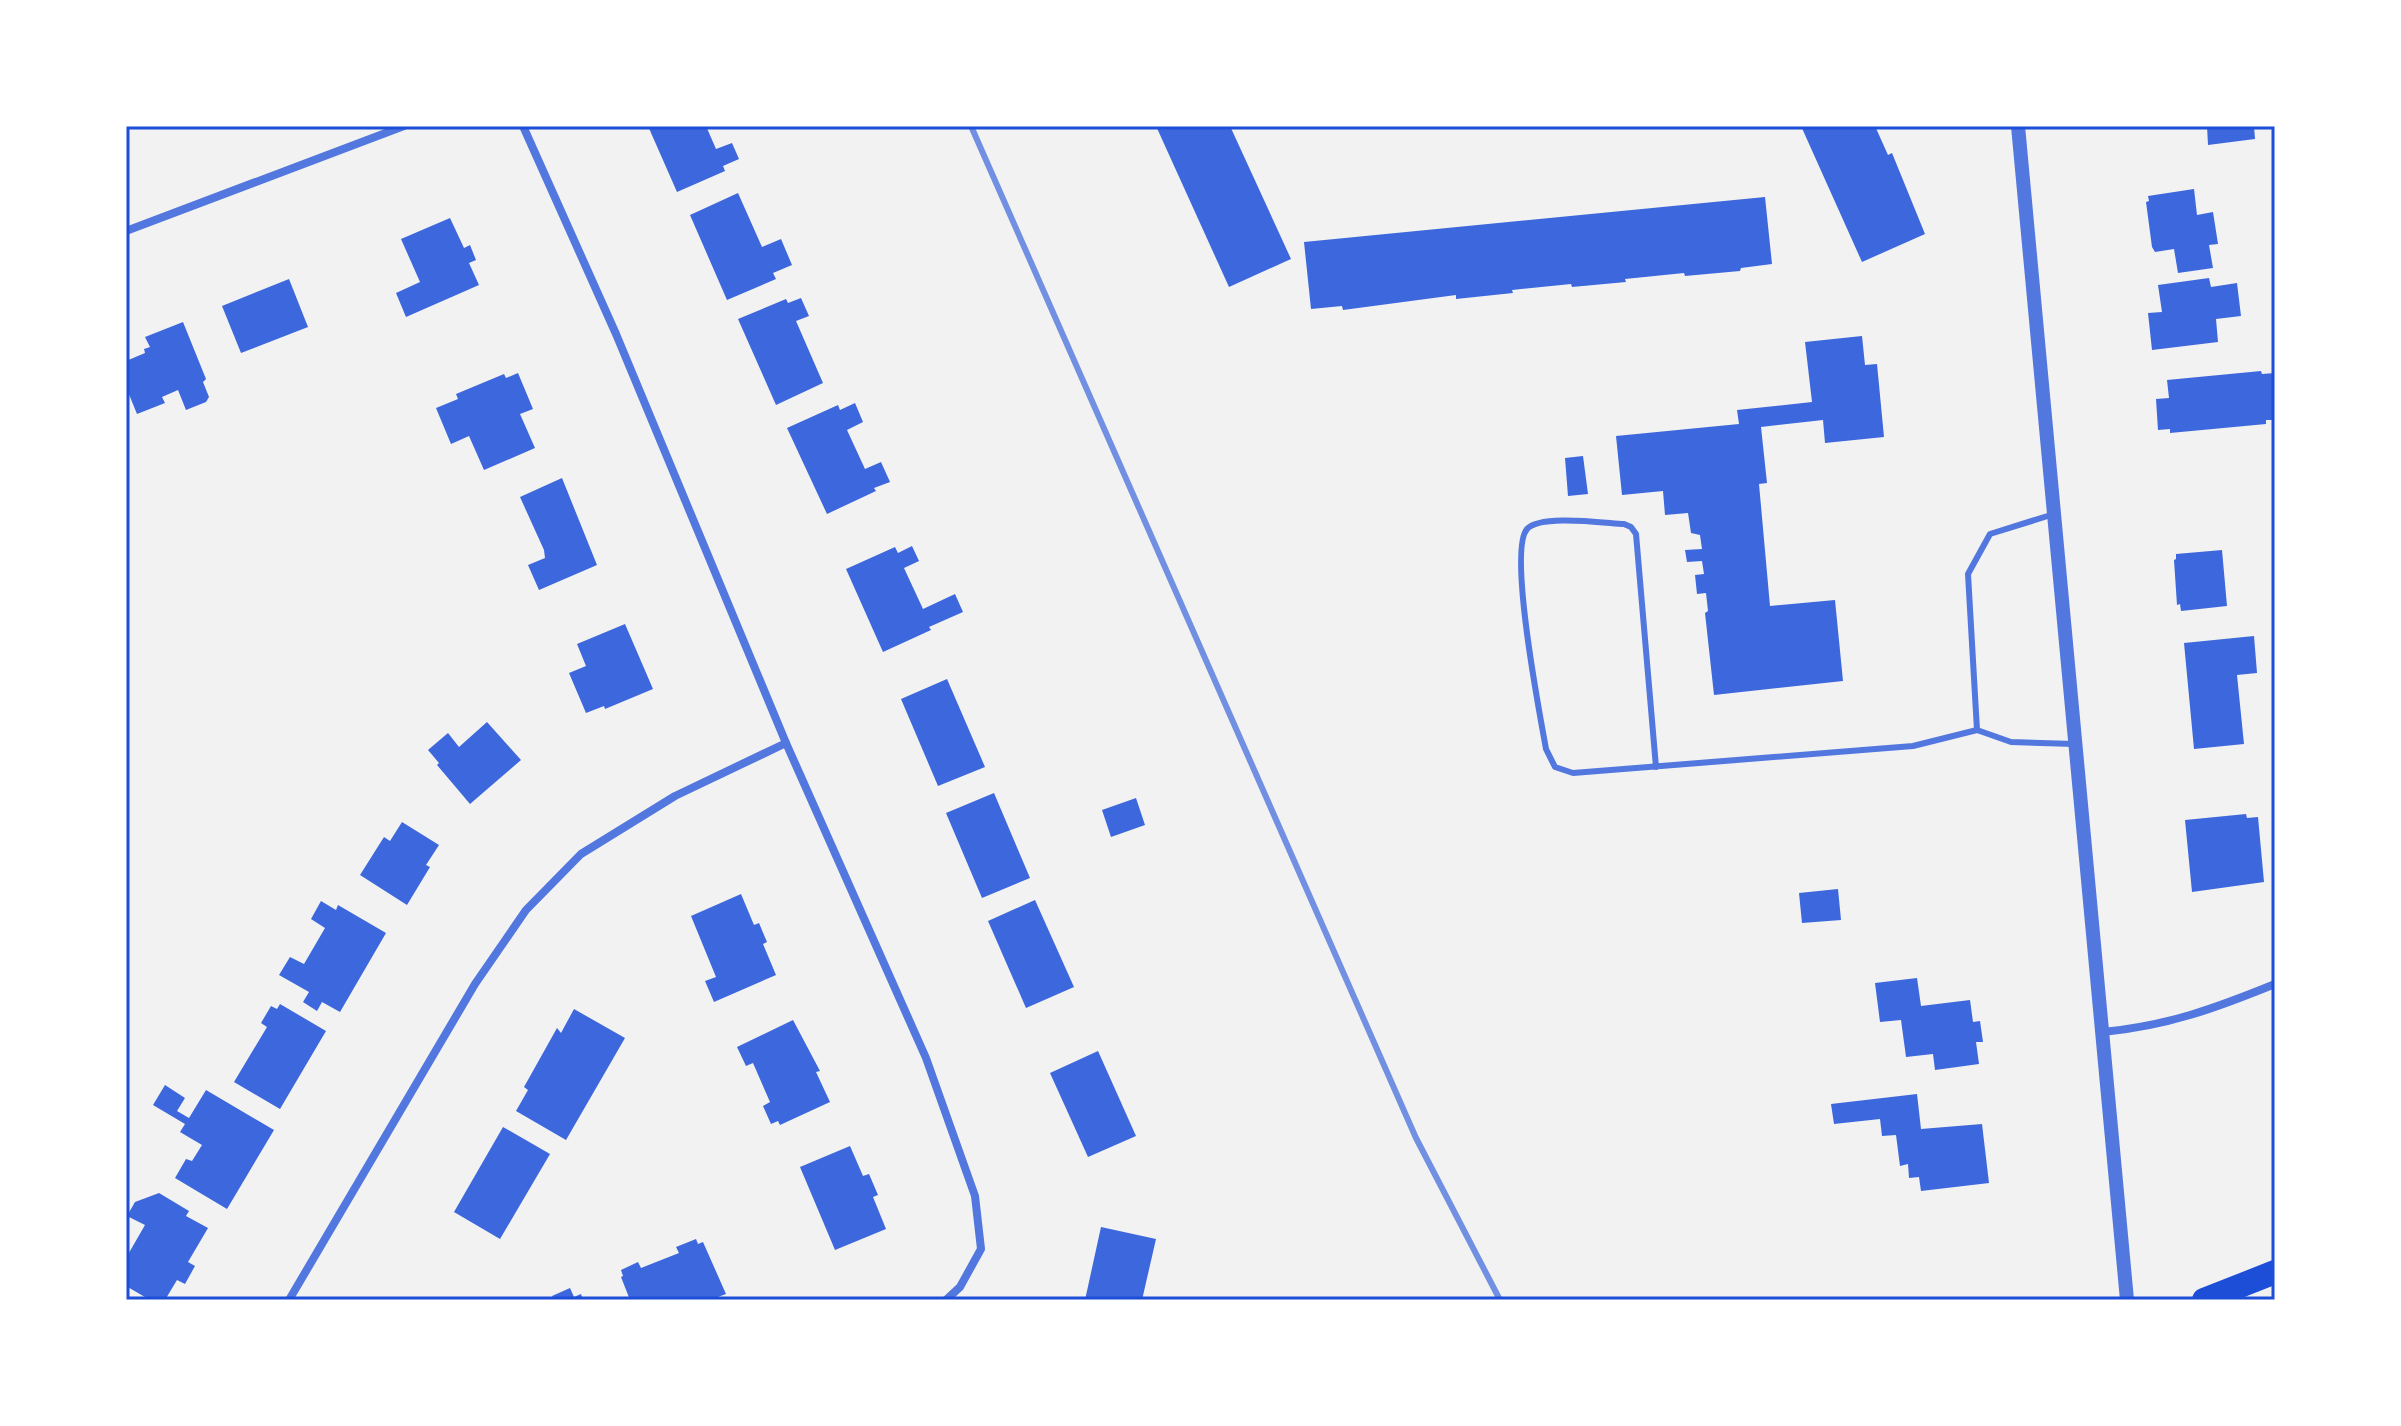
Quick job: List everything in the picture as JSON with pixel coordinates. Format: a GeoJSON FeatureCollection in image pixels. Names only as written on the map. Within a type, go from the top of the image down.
{"type":"FeatureCollection","features":[{"type":"Feature","properties":{"kind":"highway"},"geometry":{"type":"LineString","coordinates":[[2204,1300],[2270,1274]]}},
{"type":"Feature","properties":{"kind":"street"},"geometry":{"type":"LineString","coordinates":[[126,231],[404,126]]}},
{"type":"Feature","properties":{"kind":"street"},"geometry":{"type":"LineString","coordinates":[[523,126],[616,334],[786,743],[926,1058],[975,1196],[981,1249],[960,1287],[946,1300]]}},
{"type":"Feature","properties":{"kind":"street"},"geometry":{"type":"LineString","coordinates":[[2018,126],[2127,1300]]}},
{"type":"Feature","properties":{"kind":"street"},"geometry":{"type":"LineString","coordinates":[[289,1300],[475,984],[526,910],[581,854],[675,796],[786,743]]}},
{"type":"Feature","properties":{"kind":"street"},"geometry":{"type":"LineString","coordinates":[[2103,1032],[2133,1029],[2201,1014],[2275,984]]}},
{"type":"Feature","properties":{"kind":"lane"},"geometry":{"type":"LineString","coordinates":[[1977,730],[1968,574],[1990,534],[2054,514]]}},
{"type":"Feature","properties":{"kind":"lane"},"geometry":{"type":"LineString","coordinates":[[1656,767],[1636,534],[1624,524],[1566,521],[1536,524],[1527,529],[1522,539],[1520,582],[1546,749],[1555,767],[1573,773],[1656,767],[1913,746],[1977,730],[2011,742],[2076,744]]}},
{"type":"Feature","properties":{"kind":"building"},"geometry":{"type":"Polygon","coordinates":[[[648,126],[706,126],[716,149],[732,143],[739,159],[723,166],[725,171],[677,192],[648,126]]]}},
{"type":"Feature","properties":{"kind":"building"},"geometry":{"type":"Polygon","coordinates":[[[1156,126],[1230,126],[1291,259],[1229,287],[1156,126]]]}},
{"type":"Feature","properties":{"kind":"building"},"geometry":{"type":"Polygon","coordinates":[[[1801,126],[1875,126],[1888,155],[1892,153],[1925,234],[1862,262],[1801,126]]]}},
{"type":"Feature","properties":{"kind":"building"},"geometry":{"type":"Polygon","coordinates":[[[2207,126],[2254,126],[2255,139],[2208,145],[2207,126]]]}},
{"type":"Feature","properties":{"kind":"building"},"geometry":{"type":"Polygon","coordinates":[[[2194,189],[2197,215],[2213,212],[2218,244],[2209,245],[2213,268],[2178,273],[2174,249],[2155,252],[2152,247],[2146,202],[2149,201],[2148,196],[2194,189]]]}},
{"type":"Feature","properties":{"kind":"building"},"geometry":{"type":"Polygon","coordinates":[[[738,193],[762,247],[781,239],[792,265],[773,273],[776,279],[727,300],[690,215],[738,193]]]}},
{"type":"Feature","properties":{"kind":"building"},"geometry":{"type":"Polygon","coordinates":[[[1765,197],[1772,264],[1741,268],[1740,271],[1685,276],[1684,273],[1572,287],[1571,284],[1456,299],[1456,295],[1343,310],[1342,306],[1311,309],[1304,242],[1765,197]]]}},
{"type":"Feature","properties":{"kind":"building"},"geometry":{"type":"Polygon","coordinates":[[[450,218],[464,248],[470,245],[476,260],[469,263],[479,285],[406,317],[396,293],[420,282],[401,239],[450,218]]]}},
{"type":"Feature","properties":{"kind":"building"},"geometry":{"type":"Polygon","coordinates":[[[2209,278],[2211,287],[2237,283],[2241,316],[2216,319],[2218,342],[2152,350],[2148,313],[2162,312],[2158,285],[2209,278]]]}},
{"type":"Feature","properties":{"kind":"building"},"geometry":{"type":"Polygon","coordinates":[[[289,279],[308,327],[241,353],[222,306],[289,279]]]}},
{"type":"Feature","properties":{"kind":"building"},"geometry":{"type":"Polygon","coordinates":[[[801,298],[809,316],[796,321],[823,383],[776,405],[738,319],[786,299],[788,303],[801,298]]]}},
{"type":"Feature","properties":{"kind":"building"},"geometry":{"type":"Polygon","coordinates":[[[183,322],[206,379],[203,382],[209,397],[206,402],[186,410],[178,390],[162,397],[165,403],[137,414],[126,387],[126,361],[145,353],[144,349],[150,347],[145,337],[183,322]]]}},
{"type":"Feature","properties":{"kind":"building"},"geometry":{"type":"Polygon","coordinates":[[[1862,336],[1865,365],[1877,364],[1884,437],[1825,443],[1823,420],[1761,427],[1767,483],[1759,484],[1770,606],[1835,600],[1843,681],[1714,695],[1705,613],[1708,611],[1706,593],[1697,594],[1695,575],[1704,574],[1702,561],[1687,562],[1685,550],[1702,549],[1700,535],[1691,533],[1688,513],[1665,515],[1663,491],[1622,495],[1616,436],[1739,424],[1737,410],[1812,402],[1805,342],[1862,336]]]}},
{"type":"Feature","properties":{"kind":"building"},"geometry":{"type":"Polygon","coordinates":[[[2261,371],[2262,374],[2275,373],[2274,420],[2266,420],[2266,424],[2170,433],[2170,429],[2158,430],[2156,399],[2169,398],[2167,380],[2261,371]]]}},
{"type":"Feature","properties":{"kind":"building"},"geometry":{"type":"Polygon","coordinates":[[[518,373],[533,409],[520,414],[535,448],[484,470],[469,436],[451,444],[436,408],[458,399],[456,394],[504,374],[506,378],[518,373]]]}},
{"type":"Feature","properties":{"kind":"building"},"geometry":{"type":"Polygon","coordinates":[[[855,403],[863,422],[847,430],[865,469],[881,462],[890,482],[827,514],[787,428],[838,405],[840,410],[855,403]]]}},
{"type":"Feature","properties":{"kind":"building"},"geometry":{"type":"Polygon","coordinates":[[[1583,456],[1588,494],[1568,496],[1565,458],[1583,456]]]}},
{"type":"Feature","properties":{"kind":"building"},"geometry":{"type":"Polygon","coordinates":[[[562,478],[597,565],[539,590],[528,565],[545,558],[544,550],[520,497],[562,478]]]}},
{"type":"Feature","properties":{"kind":"building"},"geometry":{"type":"Polygon","coordinates":[[[912,546],[919,561],[904,568],[923,609],[955,594],[963,612],[883,652],[846,569],[895,547],[898,553],[912,546]]]}},
{"type":"Feature","properties":{"kind":"building"},"geometry":{"type":"Polygon","coordinates":[[[2222,550],[2227,606],[2181,611],[2180,604],[2177,605],[2176,554],[2222,550]]]}},
{"type":"Feature","properties":{"kind":"building"},"geometry":{"type":"Polygon","coordinates":[[[625,624],[653,689],[605,709],[604,706],[586,713],[569,673],[586,666],[577,644],[625,624]]]}},
{"type":"Feature","properties":{"kind":"building"},"geometry":{"type":"Polygon","coordinates":[[[2254,636],[2257,673],[2237,675],[2244,744],[2194,749],[2184,643],[2254,636]]]}},
{"type":"Feature","properties":{"kind":"building"},"geometry":{"type":"Polygon","coordinates":[[[947,679],[985,767],[938,786],[901,699],[947,679]]]}},
{"type":"Feature","properties":{"kind":"building"},"geometry":{"type":"Polygon","coordinates":[[[487,722],[521,760],[470,804],[428,750],[448,733],[459,747],[487,722]]]}},
{"type":"Feature","properties":{"kind":"building"},"geometry":{"type":"Polygon","coordinates":[[[994,793],[1030,878],[982,898],[946,813],[994,793]]]}},
{"type":"Feature","properties":{"kind":"building"},"geometry":{"type":"Polygon","coordinates":[[[1136,798],[1145,825],[1111,837],[1102,810],[1136,798]]]}},
{"type":"Feature","properties":{"kind":"building"},"geometry":{"type":"Polygon","coordinates":[[[2246,814],[2247,818],[2258,817],[2264,882],[2192,892],[2185,820],[2246,814]]]}},
{"type":"Feature","properties":{"kind":"building"},"geometry":{"type":"Polygon","coordinates":[[[402,822],[439,845],[426,865],[430,867],[407,905],[360,875],[384,837],[390,841],[402,822]]]}},
{"type":"Feature","properties":{"kind":"building"},"geometry":{"type":"Polygon","coordinates":[[[1838,889],[1841,920],[1802,923],[1799,893],[1838,889]]]}},
{"type":"Feature","properties":{"kind":"building"},"geometry":{"type":"Polygon","coordinates":[[[741,894],[754,925],[759,923],[767,942],[763,944],[776,975],[714,1002],[705,981],[716,977],[691,916],[741,894]]]}},
{"type":"Feature","properties":{"kind":"building"},"geometry":{"type":"Polygon","coordinates":[[[1035,900],[1074,987],[1026,1008],[988,921],[1035,900]]]}},
{"type":"Feature","properties":{"kind":"building"},"geometry":{"type":"Polygon","coordinates":[[[321,901],[336,910],[338,905],[386,933],[340,1012],[322,1002],[317,1011],[303,1002],[309,992],[279,975],[290,957],[304,964],[325,928],[311,919],[321,901]]]}},
{"type":"Feature","properties":{"kind":"building"},"geometry":{"type":"Polygon","coordinates":[[[1917,978],[1921,1006],[1970,1000],[1973,1022],[1980,1021],[1983,1042],[1976,1042],[1979,1064],[1935,1070],[1933,1054],[1906,1057],[1901,1020],[1880,1022],[1875,983],[1917,978]]]}},
{"type":"Feature","properties":{"kind":"building"},"geometry":{"type":"Polygon","coordinates":[[[280,1004],[326,1031],[280,1109],[234,1082],[267,1027],[261,1023],[271,1006],[277,1009],[280,1004]]]}},
{"type":"Feature","properties":{"kind":"building"},"geometry":{"type":"Polygon","coordinates":[[[574,1009],[625,1038],[566,1140],[516,1111],[528,1090],[524,1087],[557,1028],[561,1033],[574,1009]]]}},
{"type":"Feature","properties":{"kind":"building"},"geometry":{"type":"Polygon","coordinates":[[[793,1020],[820,1071],[816,1072],[830,1102],[780,1125],[778,1121],[771,1124],[763,1106],[770,1102],[753,1063],[746,1066],[737,1047],[793,1020]]]}},
{"type":"Feature","properties":{"kind":"building"},"geometry":{"type":"Polygon","coordinates":[[[1098,1051],[1136,1136],[1088,1157],[1050,1073],[1098,1051]]]}},
{"type":"Feature","properties":{"kind":"building"},"geometry":{"type":"Polygon","coordinates":[[[165,1085],[185,1098],[177,1111],[189,1118],[206,1090],[274,1130],[227,1209],[175,1178],[186,1159],[192,1161],[202,1145],[180,1132],[185,1124],[153,1105],[165,1085]]]}},
{"type":"Feature","properties":{"kind":"building"},"geometry":{"type":"Polygon","coordinates":[[[1917,1094],[1921,1129],[1982,1124],[1989,1183],[1921,1191],[1919,1177],[1909,1178],[1908,1164],[1900,1166],[1896,1135],[1882,1136],[1880,1119],[1834,1124],[1831,1104],[1917,1094]]]}},
{"type":"Feature","properties":{"kind":"building"},"geometry":{"type":"Polygon","coordinates":[[[503,1127],[550,1154],[500,1239],[454,1212],[503,1127]]]}},
{"type":"Feature","properties":{"kind":"building"},"geometry":{"type":"Polygon","coordinates":[[[850,1146],[863,1176],[869,1174],[878,1195],[873,1197],[886,1229],[835,1250],[800,1167],[850,1146]]]}},
{"type":"Feature","properties":{"kind":"building"},"geometry":{"type":"Polygon","coordinates":[[[159,1193],[189,1211],[186,1216],[208,1228],[188,1262],[195,1266],[185,1284],[177,1280],[165,1300],[150,1300],[126,1286],[126,1258],[145,1225],[127,1216],[135,1202],[159,1193]]]}},
{"type":"Feature","properties":{"kind":"building"},"geometry":{"type":"Polygon","coordinates":[[[1101,1227],[1156,1239],[1142,1300],[1085,1300],[1101,1227]]]}},
{"type":"Feature","properties":{"kind":"building"},"geometry":{"type":"Polygon","coordinates":[[[696,1239],[698,1244],[703,1242],[726,1294],[710,1300],[630,1300],[621,1270],[638,1262],[641,1268],[679,1253],[676,1247],[696,1239]]]}},
{"type":"Feature","properties":{"kind":"building"},"geometry":{"type":"Polygon","coordinates":[[[570,1288],[574,1297],[581,1294],[583,1300],[554,1300],[552,1296],[570,1288]]]}},
{"type":"Feature","properties":{"kind":"railway"},"geometry":{"type":"LineString","coordinates":[[971,126],[1416,1138],[1500,1300]]}}]}
